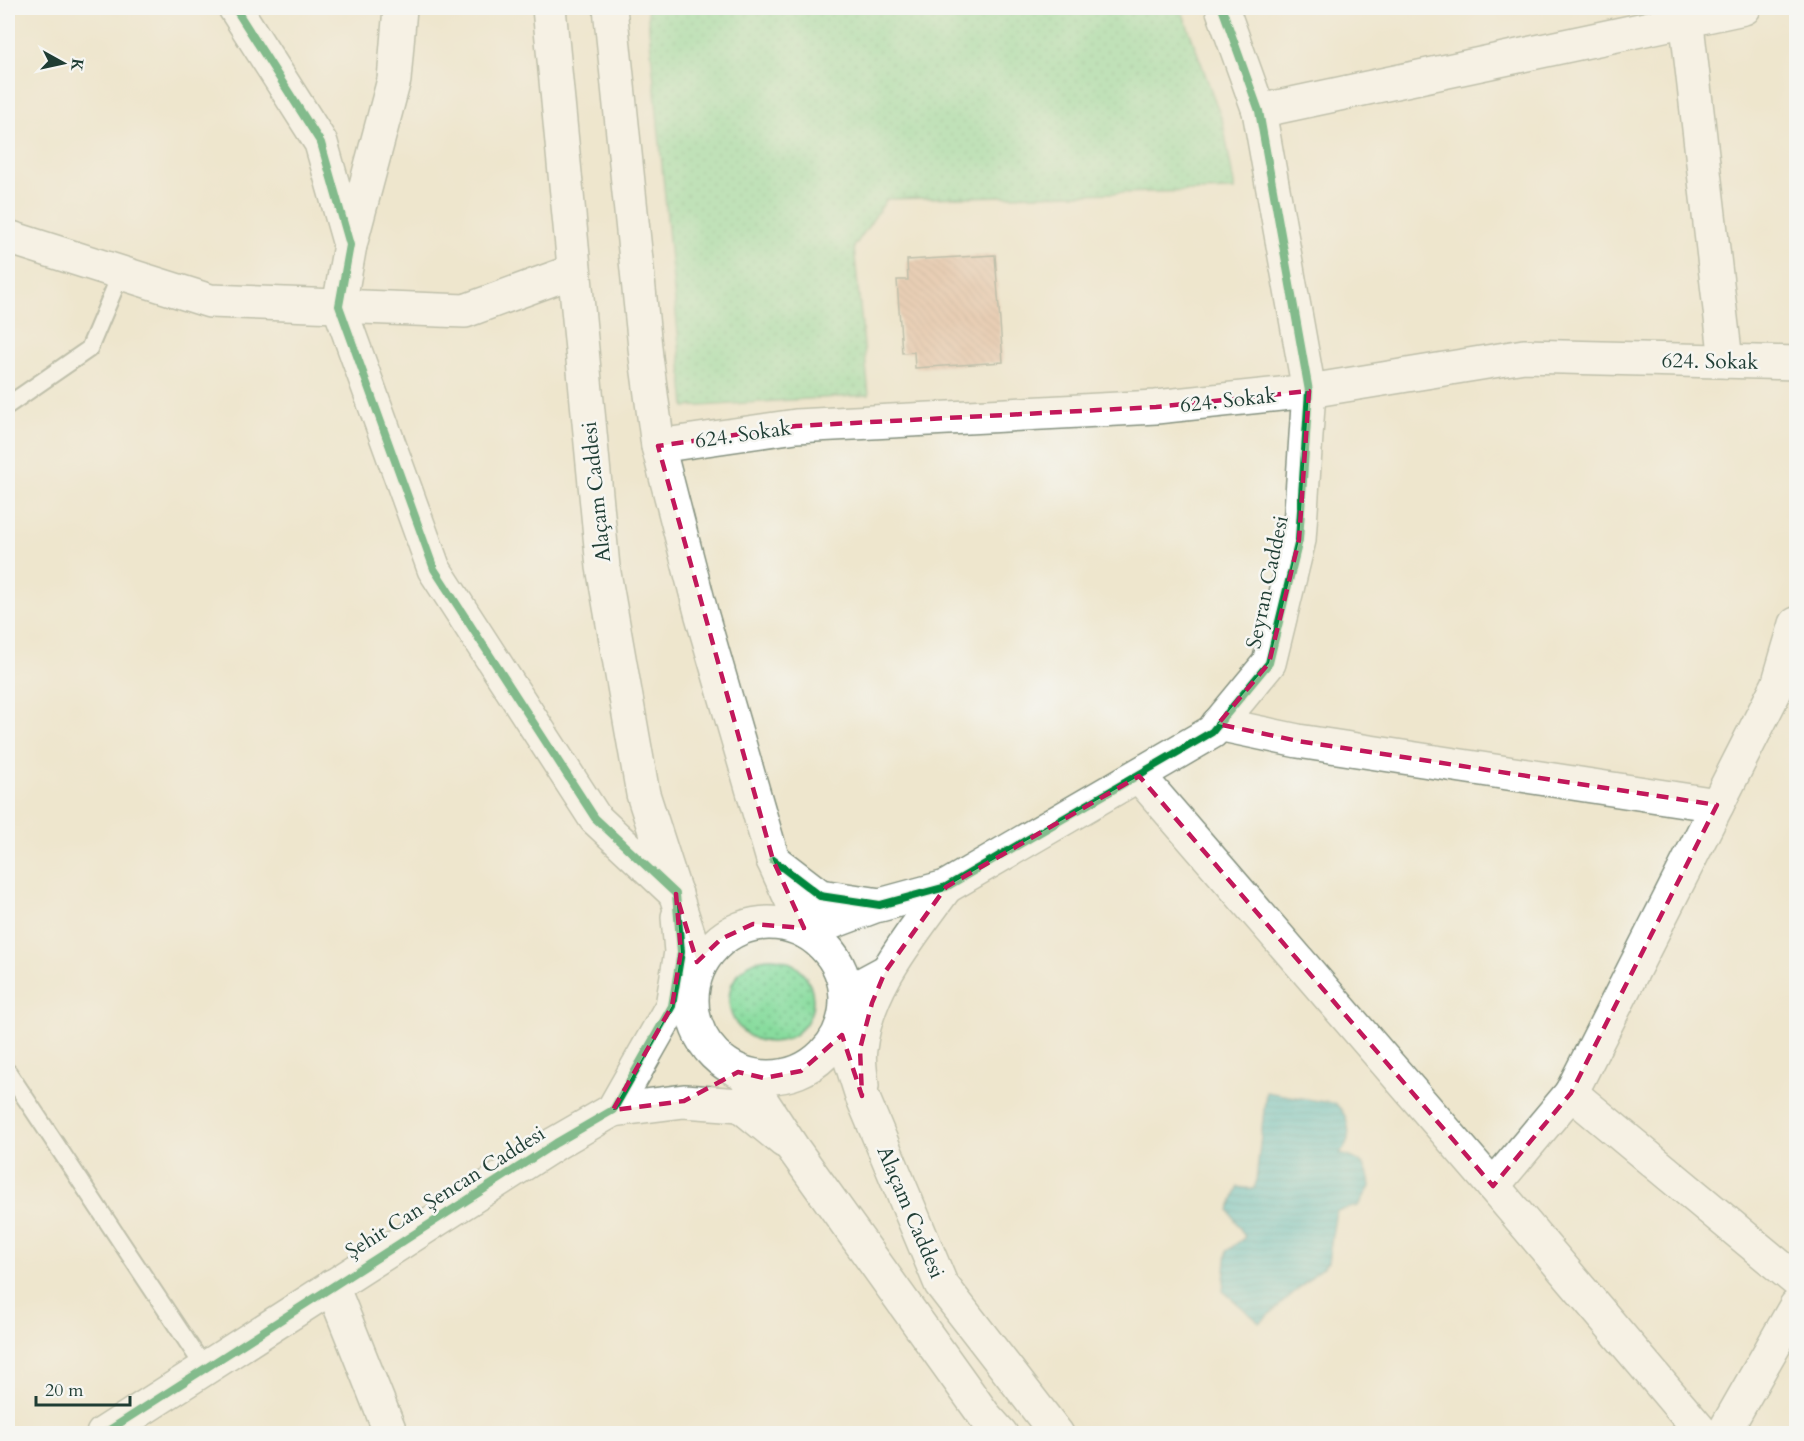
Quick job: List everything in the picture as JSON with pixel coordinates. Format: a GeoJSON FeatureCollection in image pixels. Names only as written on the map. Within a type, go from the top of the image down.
{"type":"FeatureCollection","features":[{"type":"Feature","properties":{"kind":"street"},"geometry":{"type":"LineString","coordinates":[[235,8],[321,143],[350,245]]}},
{"type":"Feature","properties":{"kind":"street"},"geometry":{"type":"LineString","coordinates":[[400,8],[394,80],[350,245],[339,306],[434,569],[595,818],[676,894],[687,990]]}},
{"type":"Feature","properties":{"kind":"street","name":"Alaçam Caddesi"},"geometry":{"type":"LineString","coordinates":[[549,8],[603,567],[643,794],[676,894],[687,990],[694,1021],[703,1042],[718,1060],[741,1073],[984,1415],[1001,1434]]}},
{"type":"Feature","properties":{"kind":"street"},"geometry":{"type":"LineString","coordinates":[[610,8],[645,357],[658,446],[702,616],[774,860],[806,932]]}},
{"type":"Feature","properties":{"kind":"street","name":"Seyran Caddesi"},"geometry":{"type":"LineString","coordinates":[[806,932],[880,905],[946,887],[1139,776],[1212,732],[1269,663],[1299,540],[1309,391],[1259,111],[1222,8]]}},
{"type":"Feature","properties":{"kind":"street"},"geometry":{"type":"LineString","coordinates":[[1259,111],[1686,14],[1744,8]]}},
{"type":"Feature","properties":{"kind":"street"},"geometry":{"type":"LineString","coordinates":[[1686,14],[1726,362]]}},
{"type":"Feature","properties":{"kind":"street"},"geometry":{"type":"LineString","coordinates":[[8,237],[210,301],[465,311],[574,271]]}},
{"type":"Feature","properties":{"kind":"street","name":"624. Sokak"},"geometry":{"type":"LineString","coordinates":[[658,446],[796,426],[1156,407],[1309,391],[1524,356],[1797,363]]}},
{"type":"Feature","properties":{"kind":"street"},"geometry":{"type":"LineString","coordinates":[[1493,1186],[1571,1093],[1778,685],[1797,624]]}},
{"type":"Feature","properties":{"kind":"street"},"geometry":{"type":"LineString","coordinates":[[1218,724],[1298,741],[1717,805]]}},
{"type":"Feature","properties":{"kind":"street"},"geometry":{"type":"LineString","coordinates":[[1139,776],[1493,1186],[1703,1434]]}},
{"type":"Feature","properties":{"kind":"street","name":"Seyran Caddesi"},"geometry":{"type":"LineString","coordinates":[[774,860],[820,896],[880,905]]}},
{"type":"Feature","properties":{"kind":"street","name":"Seyran Caddesi"},"geometry":{"type":"LineString","coordinates":[[862,1096],[860,1049],[872,1003],[885,972],[946,887]]}},
{"type":"Feature","properties":{"kind":"street"},"geometry":{"type":"LineString","coordinates":[[613,1110],[708,952],[721,939],[753,924],[772,922],[806,932],[826,948],[840,969],[846,993],[846,1012],[840,1030],[831,1047],[818,1061],[801,1071],[764,1078],[741,1073]]}},
{"type":"Feature","properties":{"kind":"street","name":"Seyran Caddesi"},"geometry":{"type":"LineString","coordinates":[[846,993],[885,972]]}},
{"type":"Feature","properties":{"kind":"street","name":"Alaçam Caddesi"},"geometry":{"type":"LineString","coordinates":[[840,1030],[862,1096],[941,1284],[1057,1434]]}},
{"type":"Feature","properties":{"kind":"street","name":"Şehit Can Şencan Caddesi"},"geometry":{"type":"LineString","coordinates":[[684,1101],[741,1073]]}},
{"type":"Feature","properties":{"kind":"street"},"geometry":{"type":"LineString","coordinates":[[1571,1093],[1797,1280]]}},
{"type":"Feature","properties":{"kind":"street","name":"Şehit Can Şencan Caddesi"},"geometry":{"type":"LineString","coordinates":[[103,1434],[556,1143],[613,1110],[684,1101],[740,1105],[792,1147]]}},
{"type":"Feature","properties":{"kind":"street"},"geometry":{"type":"LineString","coordinates":[[332,1286],[391,1434]]}},
{"type":"Feature","properties":{"kind":"street"},"geometry":{"type":"LineString","coordinates":[[1723,1434],[1797,1306]]}},
{"type":"Feature","properties":{"kind":"lane"},"geometry":{"type":"LineString","coordinates":[[8,405],[89,349],[121,273]]}},
{"type":"Feature","properties":{"kind":"lane"},"geometry":{"type":"LineString","coordinates":[[8,1072],[204,1367]]}},
{"type":"Feature","properties":{"kind":"highlighted area"},"geometry":{"type":"Polygon","coordinates":[[[1309,391],[1299,540],[1269,663],[1218,724],[1298,741],[1717,805],[1571,1093],[1493,1186],[1139,776],[946,887],[885,972],[872,1003],[860,1049],[862,1096],[842,1035],[801,1071],[764,1078],[738,1072],[684,1101],[613,1110],[672,1006],[681,952],[676,894],[697,962],[721,939],[753,924],[804,928],[773,860],[658,446],[796,426],[1156,407],[1309,391]]]}},
{"type":"Feature","properties":{"kind":"green space"},"geometry":{"type":"Polygon","coordinates":[[[647,8],[1181,8],[1223,123],[1235,190],[887,199],[854,247],[869,395],[685,407],[647,8]]]}},
{"type":"Feature","properties":{"kind":"green space"},"geometry":{"type":"Polygon","coordinates":[[[771,958],[787,961],[801,970],[810,984],[813,1000],[810,1016],[801,1030],[787,1039],[771,1042],[755,1039],[741,1030],[732,1016],[729,1000],[732,984],[741,970],[755,961],[771,958]]]}},
{"type":"Feature","properties":{"kind":"water"},"geometry":{"type":"Polygon","coordinates":[[[1266,1092],[1336,1104],[1347,1122],[1349,1135],[1340,1154],[1362,1164],[1368,1174],[1370,1187],[1358,1206],[1336,1211],[1328,1262],[1260,1323],[1223,1291],[1227,1251],[1245,1237],[1229,1210],[1238,1187],[1255,1189],[1266,1092]]]}},
{"type":"Feature","properties":{"kind":"building"},"geometry":{"type":"Polygon","coordinates":[[[995,255],[1003,362],[915,368],[914,352],[902,353],[897,280],[908,280],[907,260],[995,255]]]}},
{"type":"Feature","properties":{"kind":"cycle path"},"geometry":{"type":"LineString","coordinates":[[103,1434],[556,1143],[613,1110],[672,1006],[681,952],[676,894],[595,818],[434,569],[339,306],[350,245],[321,143],[235,8]]}},
{"type":"Feature","properties":{"kind":"cycle path"},"geometry":{"type":"LineString","coordinates":[[773,860],[820,896],[880,905],[946,887],[1212,732],[1269,663],[1299,540],[1309,391],[1259,111],[1222,8]]}}]}
